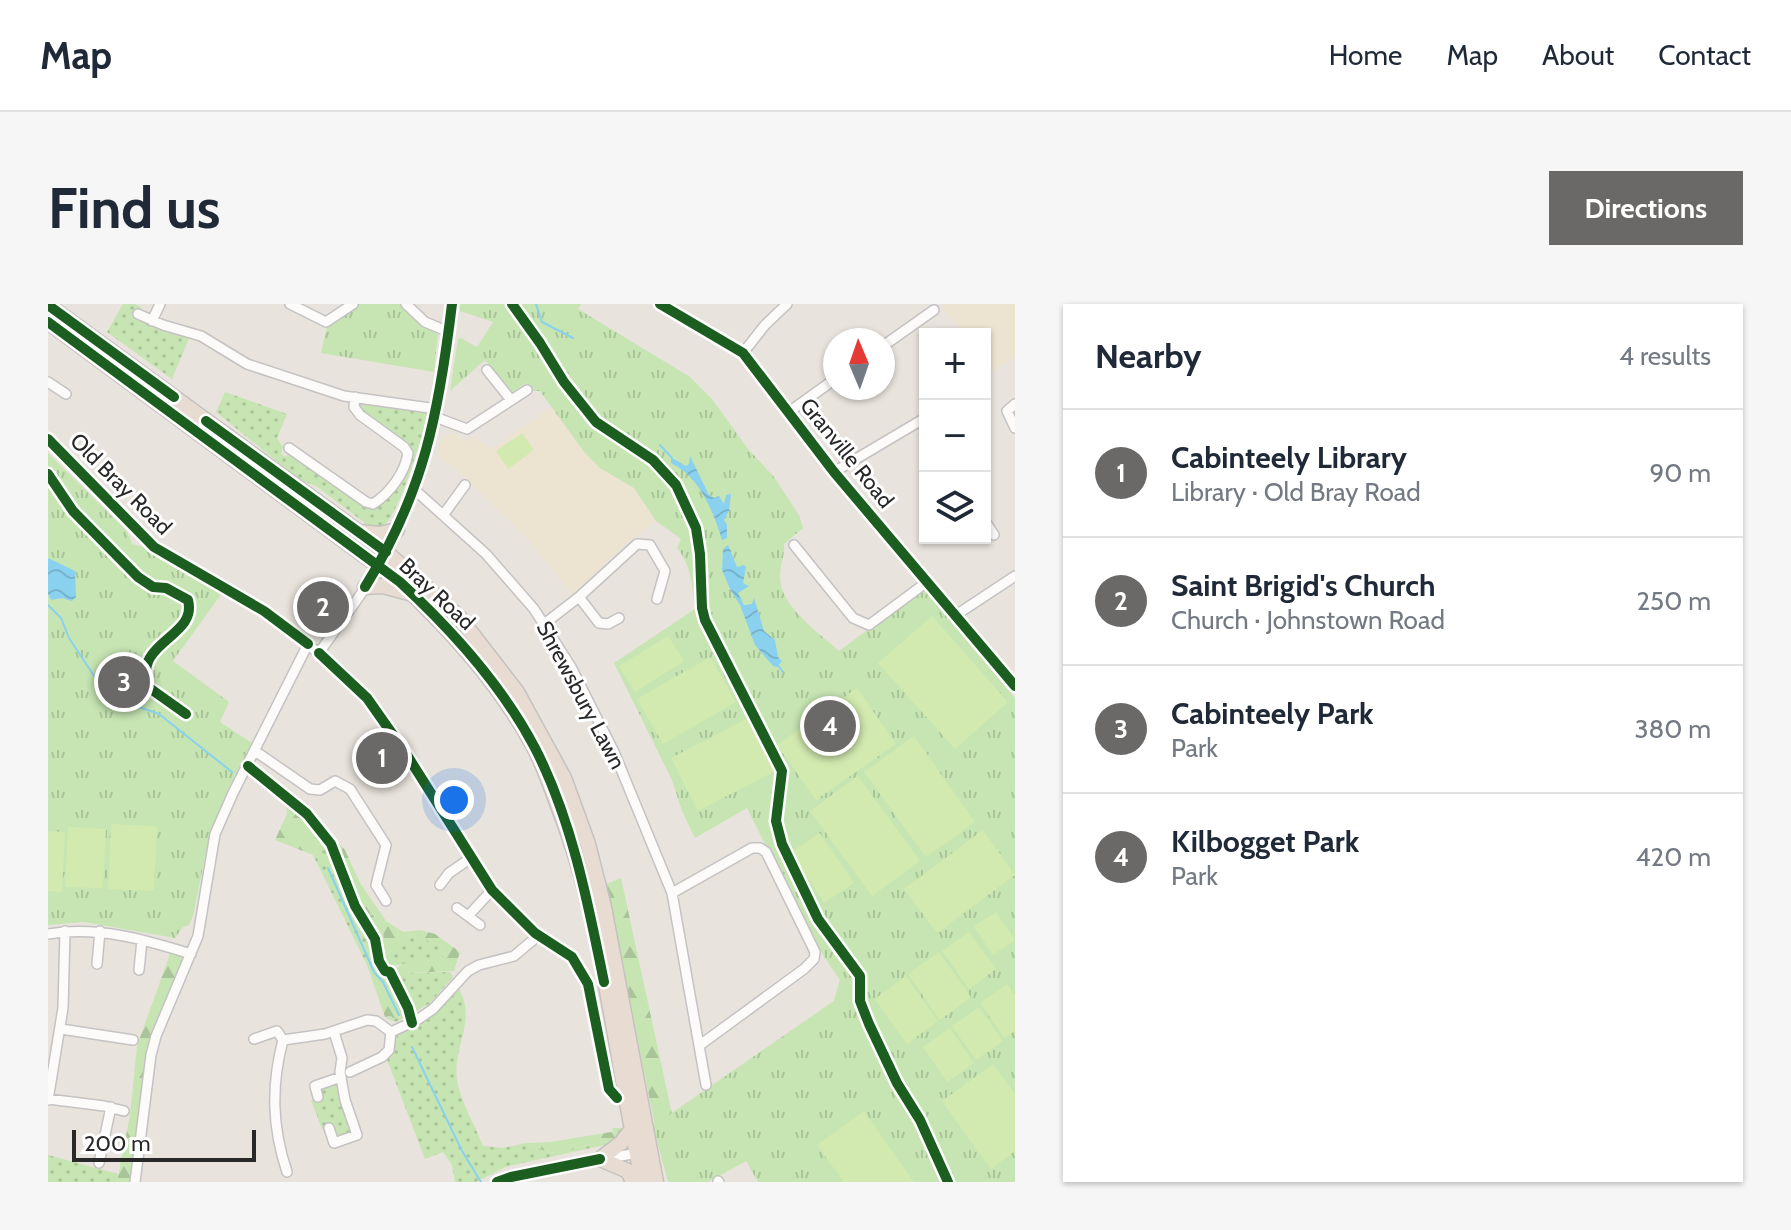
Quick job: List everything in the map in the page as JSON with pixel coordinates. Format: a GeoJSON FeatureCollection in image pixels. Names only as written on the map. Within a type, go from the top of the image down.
{"type":"FeatureCollection","features":[{"type":"Feature","properties":{"kind":"highway","name":"Bray Road"},"geometry":{"type":"LineString","coordinates":[[48,305],[386,552],[444,602],[500,667],[533,718],[564,778],[588,844],[604,907],[642,1151],[643,1182]]}},
{"type":"Feature","properties":{"kind":"highway","name":"Bray Road"},"geometry":{"type":"LineString","coordinates":[[48,322],[413,594],[478,664],[520,724],[544,770],[570,836],[589,907],[632,1129],[656,1182]]}},
{"type":"Feature","properties":{"kind":"highway"},"geometry":{"type":"LineString","coordinates":[[358,532],[380,534],[397,530]]}},
{"type":"Feature","properties":{"kind":"highway"},"geometry":{"type":"LineString","coordinates":[[365,587],[383,586],[413,594]]}},
{"type":"Feature","properties":{"kind":"highway"},"geometry":{"type":"LineString","coordinates":[[632,1129],[621,1143],[600,1159],[628,1171],[633,1182]]}},
{"type":"Feature","properties":{"kind":"street"},"geometry":{"type":"LineString","coordinates":[[152,321],[160,304]]}},
{"type":"Feature","properties":{"kind":"street"},"geometry":{"type":"LineString","coordinates":[[290,304],[326,322],[353,304]]}},
{"type":"Feature","properties":{"kind":"street"},"geometry":{"type":"LineString","coordinates":[[406,304],[425,322],[449,332]]}},
{"type":"Feature","properties":{"kind":"street"},"geometry":{"type":"LineString","coordinates":[[319,653],[386,552],[415,490],[436,413],[452,304]]}},
{"type":"Feature","properties":{"kind":"street","name":"Granville Road"},"geometry":{"type":"LineString","coordinates":[[660,304],[743,353],[834,472],[1015,686]]}},
{"type":"Feature","properties":{"kind":"street"},"geometry":{"type":"LineString","coordinates":[[743,353],[787,304]]}},
{"type":"Feature","properties":{"kind":"street"},"geometry":{"type":"LineString","coordinates":[[895,338],[934,310]]}},
{"type":"Feature","properties":{"kind":"street"},"geometry":{"type":"LineString","coordinates":[[138,314],[201,336],[247,364],[344,396],[436,413],[467,429],[527,390]]}},
{"type":"Feature","properties":{"kind":"street"},"geometry":{"type":"LineString","coordinates":[[487,370],[511,400]]}},
{"type":"Feature","properties":{"kind":"street"},"geometry":{"type":"LineString","coordinates":[[48,382],[66,394]]}},
{"type":"Feature","properties":{"kind":"street"},"geometry":{"type":"LineString","coordinates":[[789,412],[823,388]]}},
{"type":"Feature","properties":{"kind":"street"},"geometry":{"type":"LineString","coordinates":[[289,448],[366,502],[373,504],[379,500],[401,474],[408,453],[360,415],[354,407],[355,397]]}},
{"type":"Feature","properties":{"kind":"street"},"geometry":{"type":"LineString","coordinates":[[1015,404],[1007,411],[1015,428]]}},
{"type":"Feature","properties":{"kind":"street"},"geometry":{"type":"LineString","coordinates":[[834,472],[919,425]]}},
{"type":"Feature","properties":{"kind":"street","name":"Old Bray Road"},"geometry":{"type":"LineString","coordinates":[[48,439],[151,544],[278,620],[367,698],[492,890],[539,935],[572,957],[582,970],[588,984],[609,1089]]}},
{"type":"Feature","properties":{"kind":"street"},"geometry":{"type":"LineString","coordinates":[[444,514],[465,485]]}},
{"type":"Feature","properties":{"kind":"street","name":"Shrewsbury Lawn"},"geometry":{"type":"LineString","coordinates":[[415,490],[495,563],[544,624],[571,667],[614,752],[672,893],[706,1085]]}},
{"type":"Feature","properties":{"kind":"street"},"geometry":{"type":"LineString","coordinates":[[991,530],[994,535]]}},
{"type":"Feature","properties":{"kind":"street"},"geometry":{"type":"LineString","coordinates":[[544,624],[637,544],[650,545],[665,571],[657,599]]}},
{"type":"Feature","properties":{"kind":"street"},"geometry":{"type":"LineString","coordinates":[[794,545],[853,618],[869,625],[927,582]]}},
{"type":"Feature","properties":{"kind":"street"},"geometry":{"type":"LineString","coordinates":[[956,615],[1015,576]]}},
{"type":"Feature","properties":{"kind":"street"},"geometry":{"type":"LineString","coordinates":[[579,597],[599,623],[608,624],[619,618]]}},
{"type":"Feature","properties":{"kind":"street"},"geometry":{"type":"LineString","coordinates":[[135,1182],[151,1055],[201,923],[215,834],[308,644]]}},
{"type":"Feature","properties":{"kind":"street"},"geometry":{"type":"LineString","coordinates":[[255,751],[310,789],[320,790],[335,781],[350,789],[386,845],[376,885],[386,901]]}},
{"type":"Feature","properties":{"kind":"street"},"geometry":{"type":"LineString","coordinates":[[672,893],[752,848],[760,848],[766,852],[815,952],[814,959],[804,969],[700,1045]]}},
{"type":"Feature","properties":{"kind":"street"},"geometry":{"type":"LineString","coordinates":[[440,885],[449,873],[471,858]]}},
{"type":"Feature","properties":{"kind":"street"},"geometry":{"type":"LineString","coordinates":[[468,916],[492,890]]}},
{"type":"Feature","properties":{"kind":"street"},"geometry":{"type":"LineString","coordinates":[[457,908],[480,925]]}},
{"type":"Feature","properties":{"kind":"street"},"geometry":{"type":"LineString","coordinates":[[65,931],[61,1027],[51,1064],[48,1100],[124,1111]]}},
{"type":"Feature","properties":{"kind":"street"},"geometry":{"type":"LineString","coordinates":[[48,934],[100,931],[191,954]]}},
{"type":"Feature","properties":{"kind":"street"},"geometry":{"type":"LineString","coordinates":[[97,964],[100,931]]}},
{"type":"Feature","properties":{"kind":"street"},"geometry":{"type":"LineString","coordinates":[[391,1032],[433,1009],[468,971],[514,956],[539,935]]}},
{"type":"Feature","properties":{"kind":"street"},"geometry":{"type":"LineString","coordinates":[[139,970],[142,940]]}},
{"type":"Feature","properties":{"kind":"street"},"geometry":{"type":"LineString","coordinates":[[283,1040],[334,1032],[367,1020],[376,1021],[391,1032]]}},
{"type":"Feature","properties":{"kind":"street"},"geometry":{"type":"LineString","coordinates":[[48,1024],[133,1040]]}},
{"type":"Feature","properties":{"kind":"street"},"geometry":{"type":"LineString","coordinates":[[254,1039],[277,1031],[283,1040],[274,1089],[276,1132],[283,1167]]}},
{"type":"Feature","properties":{"kind":"street"},"geometry":{"type":"LineString","coordinates":[[329,1128],[334,1143],[357,1135],[349,1115],[346,1075],[334,1032]]}},
{"type":"Feature","properties":{"kind":"street"},"geometry":{"type":"LineString","coordinates":[[318,1097],[315,1086],[382,1057],[389,1050],[391,1032]]}},
{"type":"Feature","properties":{"kind":"street"},"geometry":{"type":"LineString","coordinates":[[99,1163],[111,1107]]}},
{"type":"Feature","properties":{"kind":"street"},"geometry":{"type":"LineString","coordinates":[[497,1182],[642,1151]]}},
{"type":"Feature","properties":{"kind":"shaded area"},"geometry":{"type":"Polygon","coordinates":[[[944,304],[1015,304],[1015,357],[993,371],[991,328],[959,328],[944,309],[944,304]]]}},
{"type":"Feature","properties":{"kind":"shaded area"},"geometry":{"type":"Polygon","coordinates":[[[552,407],[585,453],[600,468],[634,488],[656,521],[629,541],[572,594],[527,538],[458,471],[438,456],[442,439],[448,434],[456,434],[467,441],[474,436],[491,449],[552,407]]]}},
{"type":"Feature","properties":{"kind":"green space"},"geometry":{"type":"Polygon","coordinates":[[[123,304],[135,304],[141,307],[137,315],[190,336],[172,379],[107,332],[123,304]]]}},
{"type":"Feature","properties":{"kind":"green space"},"geometry":{"type":"Polygon","coordinates":[[[352,304],[400,304],[438,332],[434,372],[321,353],[328,322],[352,304]]]}},
{"type":"Feature","properties":{"kind":"green space"},"geometry":{"type":"Polygon","coordinates":[[[460,304],[581,304],[578,309],[690,377],[712,399],[748,449],[774,477],[799,515],[803,528],[784,544],[780,576],[786,598],[802,618],[839,651],[924,588],[1015,698],[1015,1182],[758,1182],[746,1161],[708,1182],[668,1182],[653,1126],[834,1001],[840,980],[808,931],[747,808],[695,838],[672,780],[614,663],[695,609],[688,569],[677,548],[681,539],[656,521],[634,488],[600,468],[585,453],[540,391],[533,391],[526,383],[511,393],[485,360],[450,391],[458,339],[477,347],[493,322],[460,311],[460,304]]]}},
{"type":"Feature","properties":{"kind":"green space"},"geometry":{"type":"Polygon","coordinates":[[[225,392],[287,414],[277,438],[283,447],[281,454],[285,457],[290,453],[323,477],[379,504],[406,473],[411,457],[361,414],[360,403],[427,413],[409,475],[395,510],[387,521],[381,527],[369,526],[316,486],[300,480],[216,412],[225,392]]]}},
{"type":"Feature","properties":{"kind":"green space"},"geometry":{"type":"Polygon","coordinates":[[[522,433],[534,450],[508,469],[496,451],[522,433]]]}},
{"type":"Feature","properties":{"kind":"green space"},"geometry":{"type":"Polygon","coordinates":[[[48,453],[127,531],[132,544],[146,548],[222,593],[173,661],[229,702],[220,722],[252,743],[227,791],[208,843],[193,916],[189,925],[183,927],[175,938],[84,922],[48,925],[48,453]]]}},
{"type":"Feature","properties":{"kind":"green space"},"geometry":{"type":"Polygon","coordinates":[[[932,616],[1008,702],[955,749],[878,663],[932,616]]]}},
{"type":"Feature","properties":{"kind":"green space"},"geometry":{"type":"Polygon","coordinates":[[[668,636],[684,661],[635,692],[619,666],[668,636]]]}},
{"type":"Feature","properties":{"kind":"green space"},"geometry":{"type":"Polygon","coordinates":[[[710,657],[736,702],[663,744],[637,699],[710,657]]]}},
{"type":"Feature","properties":{"kind":"green space"},"geometry":{"type":"Polygon","coordinates":[[[857,688],[896,744],[816,800],[777,745],[857,688]]]}},
{"type":"Feature","properties":{"kind":"green space"},"geometry":{"type":"Polygon","coordinates":[[[748,718],[775,771],[698,811],[671,758],[748,718]]]}},
{"type":"Feature","properties":{"kind":"green space"},"geometry":{"type":"Polygon","coordinates":[[[914,736],[975,822],[926,857],[864,772],[914,736]]]}},
{"type":"Feature","properties":{"kind":"green space"},"geometry":{"type":"Polygon","coordinates":[[[858,776],[920,861],[872,896],[810,811],[858,776]]]}},
{"type":"Feature","properties":{"kind":"green space"},"geometry":{"type":"Polygon","coordinates":[[[286,802],[307,808],[345,850],[360,883],[386,921],[403,932],[420,930],[435,934],[460,952],[454,971],[389,976],[403,1015],[394,1019],[385,1017],[367,965],[396,968],[407,962],[443,957],[440,945],[421,938],[406,937],[386,957],[383,932],[376,927],[376,916],[367,913],[363,924],[358,912],[345,904],[349,883],[340,852],[322,842],[313,855],[275,840],[287,814],[286,802]]]}},
{"type":"Feature","properties":{"kind":"green space"},"geometry":{"type":"Polygon","coordinates":[[[111,824],[157,826],[154,891],[108,889],[111,824]]]}},
{"type":"Feature","properties":{"kind":"green space"},"geometry":{"type":"Polygon","coordinates":[[[68,827],[106,829],[103,888],[65,887],[68,827]]]}},
{"type":"Feature","properties":{"kind":"green space"},"geometry":{"type":"Polygon","coordinates":[[[983,830],[1015,875],[937,933],[904,889],[983,830]]]}},
{"type":"Feature","properties":{"kind":"green space"},"geometry":{"type":"Polygon","coordinates":[[[48,831],[65,832],[62,892],[48,891],[48,831]]]}},
{"type":"Feature","properties":{"kind":"green space"},"geometry":{"type":"Polygon","coordinates":[[[820,833],[854,883],[824,903],[791,852],[820,833]]]}},
{"type":"Feature","properties":{"kind":"green space"},"geometry":{"type":"Polygon","coordinates":[[[322,842],[340,852],[349,883],[346,895],[363,922],[367,913],[376,916],[383,932],[386,956],[406,937],[421,938],[440,945],[443,957],[387,966],[367,965],[313,855],[322,842]]]}},
{"type":"Feature","properties":{"kind":"green space"},"geometry":{"type":"Polygon","coordinates":[[[621,878],[672,1114],[834,1001],[840,980],[817,947],[855,996],[656,1131],[606,884],[621,878]]]}},
{"type":"Feature","properties":{"kind":"green space"},"geometry":{"type":"Polygon","coordinates":[[[996,912],[1015,940],[993,955],[974,926],[996,912]]]}},
{"type":"Feature","properties":{"kind":"green space"},"geometry":{"type":"Polygon","coordinates":[[[969,932],[996,969],[969,989],[942,951],[969,932]]]}},
{"type":"Feature","properties":{"kind":"green space"},"geometry":{"type":"Polygon","coordinates":[[[171,951],[182,956],[180,969],[150,1042],[131,1182],[117,1182],[130,1115],[137,1046],[171,951]]]}},
{"type":"Feature","properties":{"kind":"green space"},"geometry":{"type":"Polygon","coordinates":[[[939,952],[971,997],[940,1020],[908,974],[939,952]]]}},
{"type":"Feature","properties":{"kind":"green space"},"geometry":{"type":"Polygon","coordinates":[[[450,972],[453,977],[429,1004],[396,1022],[386,1018],[391,1016],[394,1019],[403,1014],[388,976],[450,972]]]}},
{"type":"Feature","properties":{"kind":"green space"},"geometry":{"type":"Polygon","coordinates":[[[906,976],[938,1021],[907,1044],[875,999],[906,976]]]}},
{"type":"Feature","properties":{"kind":"green space"},"geometry":{"type":"Polygon","coordinates":[[[1007,984],[1015,995],[1015,1031],[1004,1038],[980,1003],[1007,984]]]}},
{"type":"Feature","properties":{"kind":"green space"},"geometry":{"type":"Polygon","coordinates":[[[458,987],[466,1011],[456,1068],[457,1080],[464,1105],[483,1146],[503,1148],[526,1143],[550,1153],[613,1140],[617,1131],[613,1132],[612,1128],[622,1128],[618,1139],[609,1144],[505,1167],[476,1182],[455,1182],[452,1165],[443,1152],[425,1159],[386,1057],[398,1033],[458,987]]]}},
{"type":"Feature","properties":{"kind":"green space"},"geometry":{"type":"Polygon","coordinates":[[[979,1007],[1003,1041],[976,1060],[952,1026],[979,1007]]]}},
{"type":"Feature","properties":{"kind":"green space"},"geometry":{"type":"Polygon","coordinates":[[[950,1028],[974,1063],[947,1082],[923,1047],[950,1028]]]}},
{"type":"Feature","properties":{"kind":"green space"},"geometry":{"type":"Polygon","coordinates":[[[993,1064],[1015,1094],[1015,1151],[991,1169],[942,1101],[993,1064]]]}},
{"type":"Feature","properties":{"kind":"green space"},"geometry":{"type":"Polygon","coordinates":[[[339,1083],[351,1132],[338,1137],[332,1125],[322,1129],[311,1100],[321,1097],[321,1087],[339,1083]]]}},
{"type":"Feature","properties":{"kind":"green space"},"geometry":{"type":"Polygon","coordinates":[[[864,1111],[914,1182],[844,1182],[817,1145],[864,1111]]]}},
{"type":"Feature","properties":{"kind":"green space"},"geometry":{"type":"Polygon","coordinates":[[[617,1131],[613,1140],[550,1153],[526,1143],[551,1142],[617,1131]]]}},
{"type":"Feature","properties":{"kind":"green space"},"geometry":{"type":"Polygon","coordinates":[[[48,1155],[118,1174],[117,1182],[48,1182],[48,1155]]]}},
{"type":"Feature","properties":{"kind":"water"},"geometry":{"type":"Polygon","coordinates":[[[690,456],[709,495],[714,498],[719,496],[724,504],[726,495],[731,494],[729,511],[724,520],[727,538],[722,540],[710,507],[698,486],[671,463],[674,459],[686,466],[690,456]]]}},
{"type":"Feature","properties":{"kind":"water"},"geometry":{"type":"Polygon","coordinates":[[[728,545],[737,567],[746,567],[743,583],[749,586],[738,593],[744,605],[752,604],[754,598],[764,631],[775,640],[778,657],[782,661],[777,667],[755,645],[722,570],[723,549],[728,545]]]}},
{"type":"Feature","properties":{"kind":"water"},"geometry":{"type":"Polygon","coordinates":[[[48,558],[75,571],[76,597],[72,601],[62,598],[51,600],[48,594],[48,558]]]}},
{"type":"Feature","properties":{"kind":"waterway"},"geometry":{"type":"LineString","coordinates":[[536,304],[542,322],[573,338]]}},
{"type":"Feature","properties":{"kind":"waterway"},"geometry":{"type":"LineString","coordinates":[[660,445],[672,458]]}},
{"type":"Feature","properties":{"kind":"waterway"},"geometry":{"type":"LineString","coordinates":[[48,605],[61,618],[69,638],[102,688],[122,701],[159,714],[232,772]]}},
{"type":"Feature","properties":{"kind":"waterway"},"geometry":{"type":"LineString","coordinates":[[777,664],[783,672]]}},
{"type":"Feature","properties":{"kind":"waterway"},"geometry":{"type":"LineString","coordinates":[[328,868],[374,972],[383,982],[399,1015]]}},
{"type":"Feature","properties":{"kind":"waterway"},"geometry":{"type":"LineString","coordinates":[[412,1047],[462,1151],[481,1182]]}},
{"type":"Feature","properties":{"kind":"cycle path"},"geometry":{"type":"LineString","coordinates":[[365,587],[402,518],[426,451],[441,381],[452,304]]}},
{"type":"Feature","properties":{"kind":"cycle path"},"geometry":{"type":"LineString","coordinates":[[512,304],[564,382],[596,422],[653,460],[676,485],[696,528],[705,620],[782,771],[776,821],[782,844],[818,919],[860,976],[860,1001],[869,1024],[897,1083],[920,1120],[948,1182]]}},
{"type":"Feature","properties":{"kind":"cycle path"},"geometry":{"type":"LineString","coordinates":[[660,304],[743,353],[834,472],[1015,686]]}},
{"type":"Feature","properties":{"kind":"cycle path"},"geometry":{"type":"LineString","coordinates":[[48,305],[174,397]]}},
{"type":"Feature","properties":{"kind":"cycle path"},"geometry":{"type":"LineString","coordinates":[[48,322],[400,582],[475,659],[522,725],[548,775],[577,862],[604,982]]}},
{"type":"Feature","properties":{"kind":"cycle path"},"geometry":{"type":"LineString","coordinates":[[206,421],[386,552]]}},
{"type":"Feature","properties":{"kind":"cycle path"},"geometry":{"type":"LineString","coordinates":[[48,439],[154,547],[264,611],[308,644]]}},
{"type":"Feature","properties":{"kind":"cycle path"},"geometry":{"type":"LineString","coordinates":[[48,474],[73,511],[138,577],[153,587],[166,588],[188,600],[189,613],[184,623],[149,659],[146,671],[148,687],[186,714]]}},
{"type":"Feature","properties":{"kind":"cycle path"},"geometry":{"type":"LineString","coordinates":[[319,653],[367,698],[492,890],[535,933],[572,957],[588,984],[609,1089],[617,1098]]}},
{"type":"Feature","properties":{"kind":"cycle path"},"geometry":{"type":"LineString","coordinates":[[248,766],[307,814],[331,844],[355,906],[375,939],[379,961],[385,971],[390,972],[412,1023]]}},
{"type":"Feature","properties":{"kind":"cycle path"},"geometry":{"type":"LineString","coordinates":[[497,1182],[600,1159]]}},
{"type":"Feature","properties":{"kind":"place","name":"Saint Brigid's Church"},"geometry":{"type":"Point","coordinates":[323,607]}},
{"type":"Feature","properties":{"kind":"place","name":"Cabinteely Park"},"geometry":{"type":"Point","coordinates":[124,682]}},
{"type":"Feature","properties":{"kind":"place","name":"Kilbogget Park"},"geometry":{"type":"Point","coordinates":[830,726]}},
{"type":"Feature","properties":{"kind":"place","name":"Cabinteely Library"},"geometry":{"type":"Point","coordinates":[382,758]}}]}
